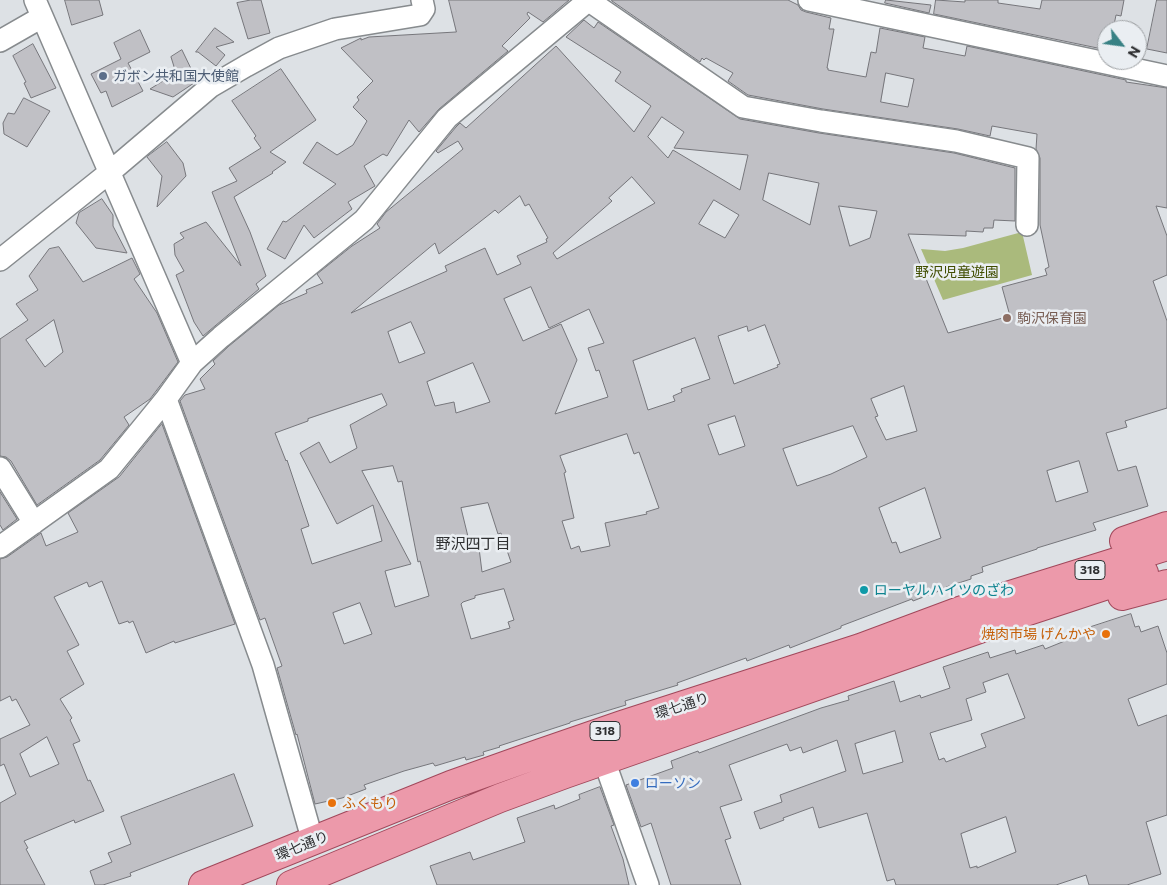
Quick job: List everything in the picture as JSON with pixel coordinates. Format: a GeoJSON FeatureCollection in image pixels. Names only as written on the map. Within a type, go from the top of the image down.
{"type":"FeatureCollection","features":[{"type":"Feature","properties":{"kind":"main road"},"geometry":{"type":"LineString","coordinates":[[1167,526],[1036,571],[1016,604],[1051,617],[1167,584]]}},
{"type":"Feature","properties":{"kind":"main road","name":"環七通り"},"geometry":{"type":"LineString","coordinates":[[300,883],[500,798],[985,627],[1016,604],[1167,546]]}},
{"type":"Feature","properties":{"kind":"main road","name":"環七通り"},"geometry":{"type":"LineString","coordinates":[[203,885],[452,785],[596,734],[851,651],[962,610],[1016,604],[1167,566]]}},
{"type":"Feature","properties":{"kind":"street"},"geometry":{"type":"LineString","coordinates":[[0,260],[110,172],[210,87],[279,48],[335,29],[420,15],[424,9],[422,0]]}},
{"type":"Feature","properties":{"kind":"street"},"geometry":{"type":"LineString","coordinates":[[0,547],[109,469],[166,399],[192,363],[220,337],[364,220],[447,118],[589,0],[743,107],[821,121],[956,141],[1028,158],[1027,225]]}},
{"type":"Feature","properties":{"kind":"street"},"geometry":{"type":"LineString","coordinates":[[810,0],[1167,76]]}},
{"type":"Feature","properties":{"kind":"street"},"geometry":{"type":"LineString","coordinates":[[0,41],[39,8],[192,363]]}},
{"type":"Feature","properties":{"kind":"street"},"geometry":{"type":"LineString","coordinates":[[166,399],[263,665],[313,842]]}},
{"type":"Feature","properties":{"kind":"street"},"geometry":{"type":"LineString","coordinates":[[0,468],[34,523]]}},
{"type":"Feature","properties":{"kind":"street"},"geometry":{"type":"LineString","coordinates":[[596,734],[648,885]]}},
{"type":"Feature","properties":{"kind":"green space","name":"野沢児童遊園"},"geometry":{"type":"Polygon","coordinates":[[[1022,232],[1032,275],[943,300],[921,249],[945,251],[963,248],[1022,232]]]}},
{"type":"Feature","properties":{"kind":"building"},"geometry":{"type":"Polygon","coordinates":[[[65,0],[99,0],[103,15],[72,25],[65,0]]]}},
{"type":"Feature","properties":{"kind":"building"},"geometry":{"type":"Polygon","coordinates":[[[261,0],[270,33],[248,39],[237,3],[261,0]]]}},
{"type":"Feature","properties":{"kind":"building"},"geometry":{"type":"Polygon","coordinates":[[[449,0],[569,0],[543,22],[528,12],[527,14],[530,18],[502,46],[508,51],[439,109],[419,132],[409,120],[387,156],[383,154],[364,166],[375,186],[348,202],[352,209],[314,238],[304,225],[285,259],[267,249],[283,221],[286,222],[336,184],[303,163],[317,142],[337,155],[353,145],[367,121],[353,107],[359,100],[357,97],[373,81],[341,48],[361,38],[361,40],[369,37],[456,32],[449,0]]]}},
{"type":"Feature","properties":{"kind":"building"},"geometry":{"type":"Polygon","coordinates":[[[788,0],[798,5],[801,10],[831,18],[829,29],[834,29],[828,70],[866,77],[871,52],[876,53],[880,28],[925,37],[923,48],[965,56],[967,46],[1126,80],[1126,82],[1167,88],[1167,208],[1156,206],[1167,236],[1167,275],[1153,281],[1167,321],[1167,408],[1125,421],[1127,427],[1106,433],[1118,471],[1136,466],[1148,506],[1093,523],[1096,530],[982,567],[983,572],[971,576],[971,579],[841,626],[841,628],[790,648],[789,645],[747,661],[746,658],[677,683],[678,685],[625,701],[626,705],[499,746],[483,752],[484,755],[466,760],[465,757],[435,766],[433,763],[404,771],[364,785],[366,789],[342,798],[315,804],[297,734],[277,668],[282,666],[265,618],[260,620],[180,401],[185,395],[205,389],[200,379],[215,364],[213,361],[229,346],[279,305],[307,293],[306,290],[323,283],[317,274],[352,246],[380,228],[377,224],[386,212],[463,149],[458,141],[438,153],[436,151],[456,127],[460,123],[466,128],[556,46],[634,132],[651,106],[615,81],[621,72],[566,37],[584,20],[594,28],[598,22],[740,119],[954,153],[1015,168],[1015,221],[994,220],[993,228],[984,228],[983,232],[966,231],[966,236],[908,234],[948,333],[1010,316],[1002,287],[1047,275],[1045,269],[1049,267],[1040,225],[1040,158],[1036,149],[1037,134],[992,126],[990,136],[958,129],[823,109],[748,95],[728,81],[733,73],[706,58],[704,60],[702,58],[700,62],[612,1],[788,0]],[[886,73],[881,102],[908,107],[914,79],[886,73]],[[662,117],[648,137],[668,158],[673,150],[740,190],[748,155],[674,148],[684,132],[662,117]],[[769,173],[763,200],[810,225],[819,183],[769,173]],[[632,177],[609,198],[612,201],[553,253],[557,259],[655,203],[632,177]],[[520,196],[498,213],[495,210],[439,254],[435,243],[351,313],[447,271],[445,266],[485,248],[497,275],[521,264],[517,256],[547,242],[546,239],[548,238],[529,204],[525,206],[520,196]],[[714,200],[699,224],[725,238],[739,215],[714,200]],[[839,206],[850,246],[870,238],[877,211],[839,206]],[[531,287],[504,299],[523,341],[561,324],[577,360],[555,414],[608,397],[599,370],[596,371],[588,348],[604,343],[589,309],[549,328],[531,287]],[[411,322],[388,332],[399,363],[425,353],[411,322]],[[765,325],[748,331],[747,326],[718,336],[734,384],[778,367],[777,365],[780,364],[765,325]],[[695,338],[633,361],[648,410],[675,401],[673,396],[682,392],[681,389],[710,379],[695,338]],[[473,363],[427,382],[435,406],[454,402],[456,413],[490,402],[473,363]],[[904,386],[871,399],[878,416],[875,417],[886,440],[917,431],[904,386]],[[382,394],[308,419],[308,421],[275,433],[309,526],[301,529],[312,564],[382,541],[373,505],[337,524],[300,453],[319,442],[330,463],[357,448],[350,425],[387,405],[382,394]],[[735,416],[708,425],[719,455],[745,446],[735,416]],[[853,426],[783,449],[797,486],[831,474],[867,457],[853,426]],[[627,434],[560,456],[566,472],[564,473],[574,518],[562,521],[571,549],[579,546],[581,552],[610,546],[605,523],[647,514],[646,512],[659,508],[639,452],[634,454],[627,434]],[[1079,461],[1047,471],[1056,502],[1088,492],[1079,461]],[[393,466],[362,471],[411,564],[385,571],[395,607],[429,596],[420,561],[418,562],[402,481],[398,482],[393,466]],[[925,488],[879,508],[892,543],[896,542],[900,553],[941,538],[925,488]],[[488,503],[461,508],[471,549],[479,548],[482,572],[511,562],[501,533],[498,534],[488,503]],[[504,589],[475,596],[475,598],[461,604],[471,639],[510,628],[508,622],[514,620],[504,589]],[[360,603],[333,613],[344,644],[372,634],[360,603]]]}},
{"type":"Feature","properties":{"kind":"building"},"geometry":{"type":"Polygon","coordinates":[[[886,0],[931,5],[929,13],[885,3],[886,0]]]}},
{"type":"Feature","properties":{"kind":"building"},"geometry":{"type":"Polygon","coordinates":[[[936,0],[965,2],[965,0],[998,0],[998,3],[1040,9],[1042,0],[1124,0],[1121,16],[1116,15],[1115,20],[1097,20],[1097,48],[934,14],[936,0]]]}},
{"type":"Feature","properties":{"kind":"building"},"geometry":{"type":"Polygon","coordinates":[[[1157,0],[1167,0],[1167,53],[1147,49],[1157,0]]]}},
{"type":"Feature","properties":{"kind":"building"},"geometry":{"type":"Polygon","coordinates":[[[215,28],[234,42],[216,47],[225,55],[216,66],[196,52],[215,28]]]}},
{"type":"Feature","properties":{"kind":"building"},"geometry":{"type":"Polygon","coordinates":[[[140,30],[150,52],[128,63],[143,91],[112,107],[106,91],[101,93],[91,74],[121,59],[114,43],[140,30]]]}},
{"type":"Feature","properties":{"kind":"building"},"geometry":{"type":"Polygon","coordinates":[[[33,44],[56,88],[31,98],[24,83],[26,82],[13,56],[33,44]]]}},
{"type":"Feature","properties":{"kind":"building"},"geometry":{"type":"Polygon","coordinates":[[[182,50],[197,81],[173,97],[150,89],[176,73],[171,57],[182,50]]]}},
{"type":"Feature","properties":{"kind":"building"},"geometry":{"type":"Polygon","coordinates":[[[281,69],[316,120],[270,152],[286,162],[273,173],[234,197],[250,232],[266,276],[256,284],[259,289],[203,336],[194,322],[176,275],[184,271],[175,255],[174,244],[184,238],[180,233],[206,222],[241,266],[212,192],[237,181],[229,168],[261,148],[254,138],[256,136],[232,101],[281,69]]]}},
{"type":"Feature","properties":{"kind":"building"},"geometry":{"type":"Polygon","coordinates":[[[24,98],[50,111],[27,147],[4,134],[3,123],[8,113],[14,114],[24,98]]]}},
{"type":"Feature","properties":{"kind":"building"},"geometry":{"type":"Polygon","coordinates":[[[167,142],[183,163],[186,176],[157,207],[162,176],[147,157],[167,142]]]}},
{"type":"Feature","properties":{"kind":"building"},"geometry":{"type":"Polygon","coordinates":[[[102,199],[113,215],[113,226],[127,253],[96,248],[76,223],[79,213],[102,199]]]}},
{"type":"Feature","properties":{"kind":"building"},"geometry":{"type":"Polygon","coordinates":[[[59,247],[83,282],[132,258],[140,274],[134,279],[157,313],[178,362],[150,399],[124,417],[129,425],[100,460],[37,505],[11,461],[6,457],[0,456],[0,339],[28,320],[16,304],[38,290],[29,276],[49,249],[59,247]],[[54,320],[26,340],[45,367],[63,352],[54,320]]]}},
{"type":"Feature","properties":{"kind":"building"},"geometry":{"type":"Polygon","coordinates":[[[162,424],[235,624],[175,643],[174,641],[146,653],[133,621],[119,624],[102,581],[89,587],[87,582],[54,597],[79,645],[67,651],[84,684],[60,699],[72,718],[70,720],[80,741],[73,744],[88,781],[90,780],[104,811],[75,823],[74,820],[24,841],[28,848],[26,849],[45,885],[0,885],[0,803],[16,794],[4,764],[0,766],[0,739],[30,725],[16,699],[12,701],[10,696],[0,701],[0,559],[7,557],[41,533],[46,546],[78,532],[68,513],[119,477],[162,424]],[[47,737],[20,754],[30,777],[59,764],[47,737]]]}},
{"type":"Feature","properties":{"kind":"building"},"geometry":{"type":"Polygon","coordinates":[[[0,492],[17,519],[3,530],[0,525],[0,492]]]}},
{"type":"Feature","properties":{"kind":"building"},"geometry":{"type":"Polygon","coordinates":[[[1131,614],[1135,627],[1139,626],[1141,632],[1158,626],[1167,653],[1167,684],[1128,699],[1138,726],[1167,715],[1167,815],[1146,822],[1161,874],[1127,885],[1089,885],[1086,875],[1056,885],[896,885],[894,879],[887,881],[867,813],[819,828],[813,807],[760,829],[754,812],[782,802],[780,795],[846,771],[837,740],[803,753],[801,747],[790,751],[787,744],[729,765],[742,800],[720,807],[731,838],[725,840],[741,885],[671,885],[651,823],[641,827],[626,785],[673,768],[671,761],[698,751],[699,753],[821,708],[849,700],[848,696],[894,681],[900,702],[920,695],[921,698],[950,688],[943,667],[988,652],[990,658],[1015,650],[1016,654],[1043,645],[1045,649],[1092,630],[1091,627],[1131,614]],[[1008,674],[983,683],[986,692],[966,699],[972,720],[930,733],[939,760],[944,758],[946,762],[986,747],[981,734],[1025,718],[1008,674]],[[895,731],[855,744],[863,774],[903,762],[895,731]],[[1006,817],[961,834],[970,868],[977,866],[977,868],[1016,852],[1006,817]]]}},
{"type":"Feature","properties":{"kind":"building"},"geometry":{"type":"Polygon","coordinates":[[[234,774],[253,826],[130,873],[131,876],[103,885],[95,885],[90,871],[112,862],[108,853],[131,844],[121,817],[234,774]]]}},
{"type":"Feature","properties":{"kind":"building"},"geometry":{"type":"Polygon","coordinates":[[[600,787],[614,825],[611,826],[623,859],[629,885],[437,885],[430,866],[470,852],[473,860],[525,842],[517,818],[554,805],[555,809],[580,799],[579,795],[600,787]]]}},
{"type":"Feature","properties":{"kind":"place","name":"ガボン共和国大使館"},"geometry":{"type":"Point","coordinates":[103,76]}},
{"type":"Feature","properties":{"kind":"place","name":"駒沢保育園"},"geometry":{"type":"Point","coordinates":[1007,318]}},
{"type":"Feature","properties":{"kind":"place","name":"ローヤルハイツのざわ"},"geometry":{"type":"Point","coordinates":[864,590]}},
{"type":"Feature","properties":{"kind":"place","name":"焼肉市場 げんかや"},"geometry":{"type":"Point","coordinates":[1106,634]}},
{"type":"Feature","properties":{"kind":"place","name":"ローソン"},"geometry":{"type":"Point","coordinates":[635,783]}},
{"type":"Feature","properties":{"kind":"place","name":"ふくもり"},"geometry":{"type":"Point","coordinates":[332,803]}},
{"type":"Feature","properties":{"kind":"district","name":"野沢四丁目"},"geometry":{"type":"Point","coordinates":[473,544]}}]}
